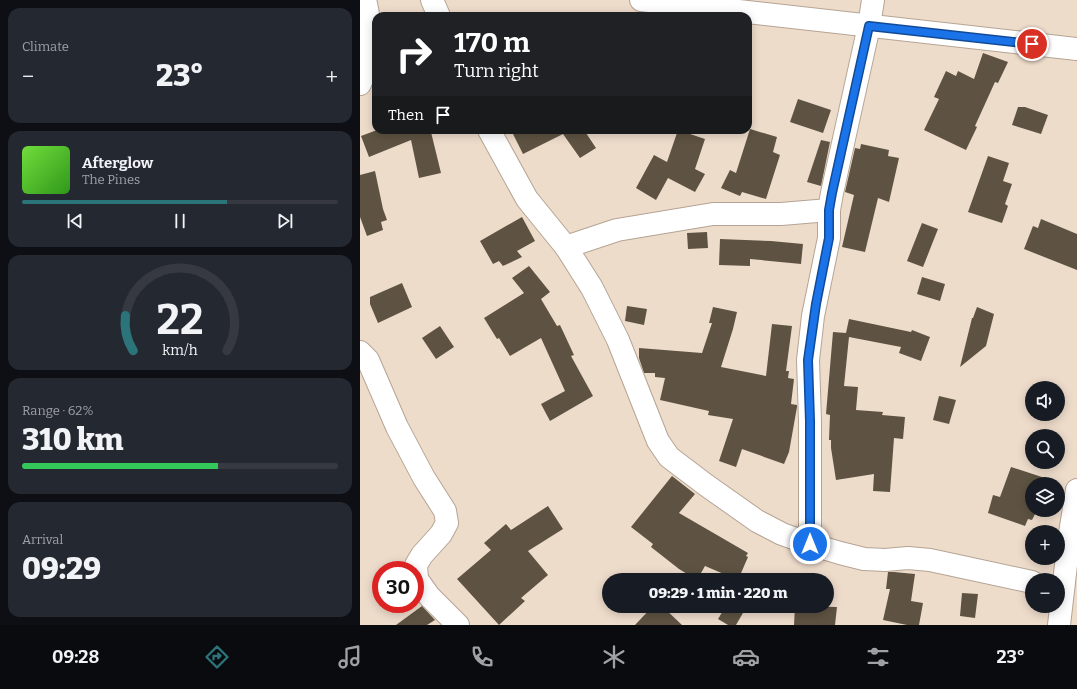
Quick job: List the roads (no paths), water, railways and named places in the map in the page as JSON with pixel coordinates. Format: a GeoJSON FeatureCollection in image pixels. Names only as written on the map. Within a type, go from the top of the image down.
{"type":"FeatureCollection","features":[{"type":"Feature","properties":{"kind":"street"},"geometry":{"type":"LineString","coordinates":[[360,84],[365,74],[370,44],[368,9],[365,0]]}},
{"type":"Feature","properties":{"kind":"street"},"geometry":{"type":"LineString","coordinates":[[432,0],[437,12]]}},
{"type":"Feature","properties":{"kind":"street"},"geometry":{"type":"LineString","coordinates":[[642,0],[747,12]]}},
{"type":"Feature","properties":{"kind":"street"},"geometry":{"type":"LineString","coordinates":[[810,544],[810,421],[808,360],[816,304],[829,238],[829,210],[869,26],[873,0]]}},
{"type":"Feature","properties":{"kind":"street"},"geometry":{"type":"LineString","coordinates":[[752,13],[1077,49]]}},
{"type":"Feature","properties":{"kind":"street"},"geometry":{"type":"LineString","coordinates":[[491,134],[527,199],[566,247],[592,288],[618,340],[658,441],[669,456],[706,485],[757,521],[782,534],[810,544],[840,554],[864,559],[885,560],[908,558],[930,560],[1025,580]]}},
{"type":"Feature","properties":{"kind":"street"},"geometry":{"type":"LineString","coordinates":[[566,247],[617,230],[713,214],[781,214],[829,210]]}},
{"type":"Feature","properties":{"kind":"street"},"geometry":{"type":"LineString","coordinates":[[360,352],[368,360],[397,427],[424,478],[445,511],[447,524],[441,534],[416,565],[417,579],[429,596],[458,625]]}},
{"type":"Feature","properties":{"kind":"street"},"geometry":{"type":"LineString","coordinates":[[1063,573],[1077,490]]}},
{"type":"Feature","properties":{"kind":"street"},"geometry":{"type":"LineString","coordinates":[[1059,613],[1059,625]]}}]}
